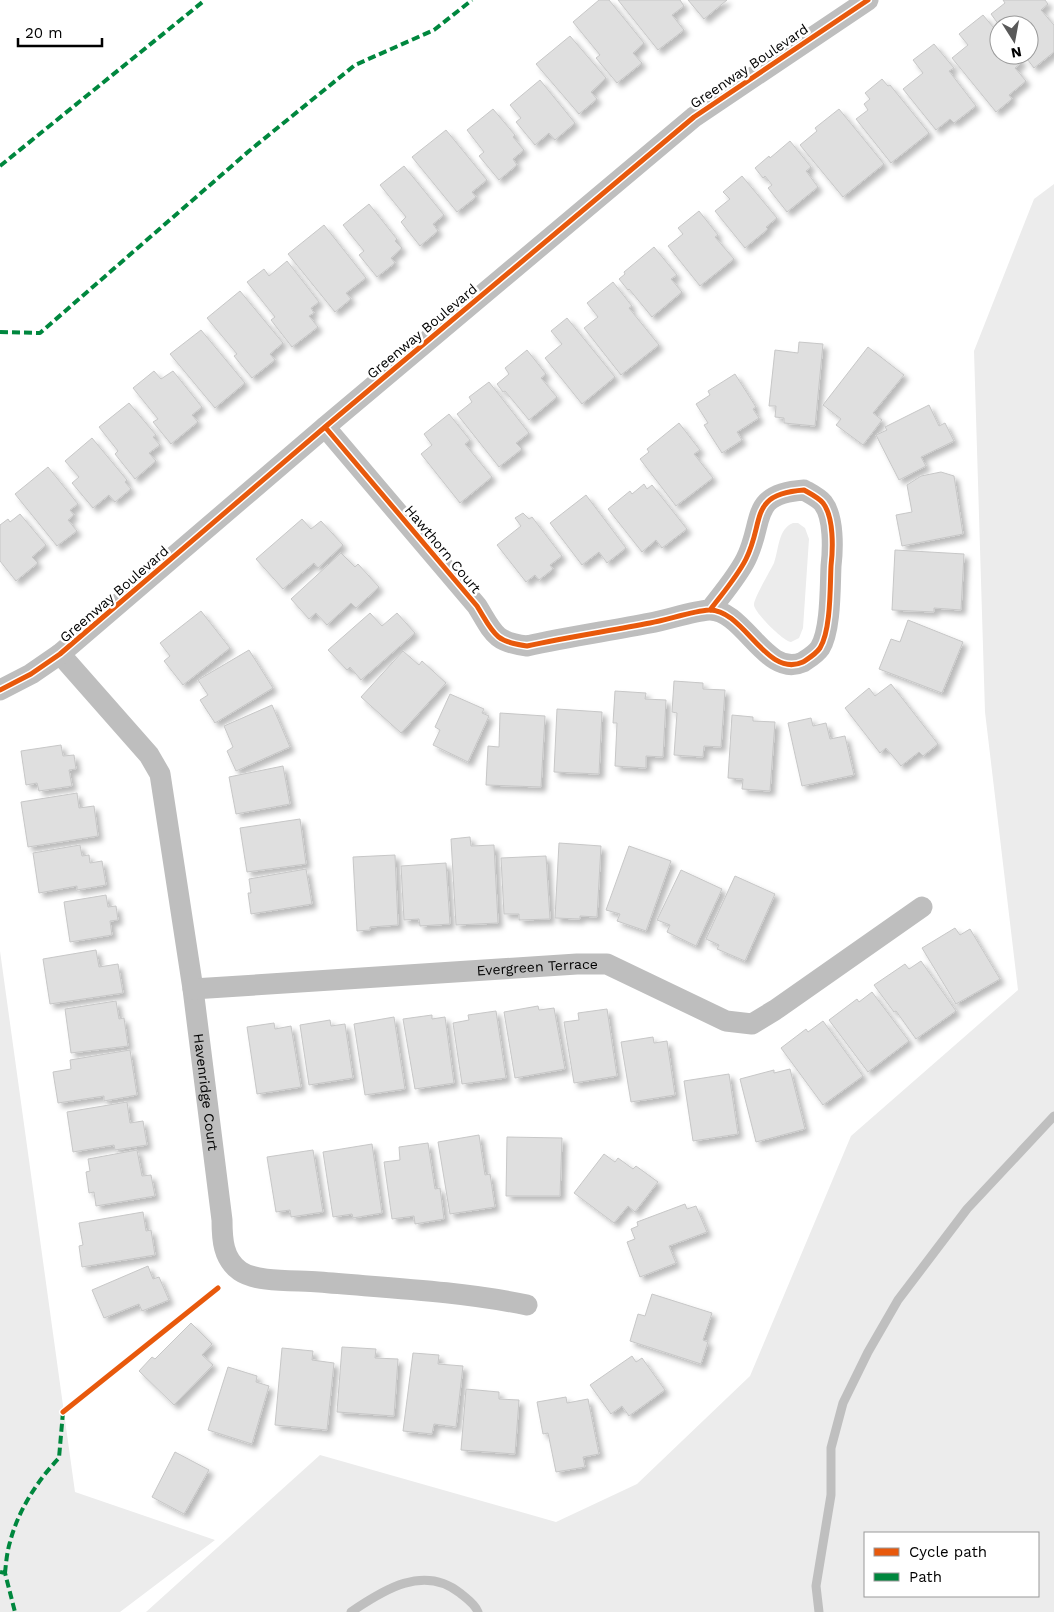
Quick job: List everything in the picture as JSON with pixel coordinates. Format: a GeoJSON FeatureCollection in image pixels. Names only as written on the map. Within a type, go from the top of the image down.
{"type":"FeatureCollection","features":[{"type":"Feature","properties":{"kind":"street","name":"Greenway Boulevard"},"geometry":{"type":"LineString","coordinates":[[0,690],[31,674],[60,654],[325,427],[694,117],[868,0]]}},
{"type":"Feature","properties":{"kind":"street","name":"Hawthorn Court"},"geometry":{"type":"LineString","coordinates":[[325,427],[477,606],[494,634],[510,644],[527,646],[710,610]]}},
{"type":"Feature","properties":{"kind":"street"},"geometry":{"type":"LineString","coordinates":[[804,490],[823,503],[830,517],[832,549],[828,624],[820,648],[811,658],[789,665],[779,662],[758,645],[724,612],[710,610],[746,560],[754,540],[763,506],[782,493],[804,490]]}},
{"type":"Feature","properties":{"kind":"street","name":"Havenridge Court"},"geometry":{"type":"LineString","coordinates":[[60,654],[150,755],[160,774],[193,989],[222,1220],[222,1239],[227,1257],[240,1271],[259,1279],[294,1280],[486,1297],[527,1305]]}},
{"type":"Feature","properties":{"kind":"street","name":"Evergreen Terrace"},"geometry":{"type":"LineString","coordinates":[[193,989],[358,977],[577,964],[607,964],[726,1021],[752,1024],[776,1010],[922,907]]}},
{"type":"Feature","properties":{"kind":"shaded area"},"geometry":{"type":"Polygon","coordinates":[[[1054,184],[1054,1612],[146,1612],[320,1455],[556,1522],[637,1484],[750,1376],[851,1136],[1018,990],[985,712],[974,351],[1034,199],[1054,184]]]}},
{"type":"Feature","properties":{"kind":"shaded area"},"geometry":{"type":"Polygon","coordinates":[[[793,523],[798,523],[805,528],[809,539],[803,628],[799,638],[791,642],[770,626],[755,609],[754,602],[774,563],[784,530],[793,523]]]}},
{"type":"Feature","properties":{"kind":"shaded area"},"geometry":{"type":"Polygon","coordinates":[[[0,951],[75,1492],[215,1540],[120,1612],[0,1612],[0,951]]]}},
{"type":"Feature","properties":{"kind":"building"},"geometry":{"type":"Polygon","coordinates":[[[599,0],[609,0],[644,43],[633,53],[642,63],[617,83],[596,58],[600,55],[573,22],[599,0]]]}},
{"type":"Feature","properties":{"kind":"building"},"geometry":{"type":"Polygon","coordinates":[[[618,0],[680,0],[684,6],[672,15],[684,30],[658,50],[618,0]]]}},
{"type":"Feature","properties":{"kind":"building"},"geometry":{"type":"Polygon","coordinates":[[[688,0],[727,0],[704,19],[688,0]]]}},
{"type":"Feature","properties":{"kind":"building"},"geometry":{"type":"Polygon","coordinates":[[[1003,0],[1045,0],[1048,4],[1041,10],[1054,25],[1054,52],[1039,64],[1039,15],[992,15],[1005,3],[1003,0]]]}},
{"type":"Feature","properties":{"kind":"building"},"geometry":{"type":"Polygon","coordinates":[[[983,15],[989,22],[989,65],[1018,65],[1015,68],[1026,81],[1009,95],[1012,99],[996,112],[952,58],[968,45],[959,34],[983,15]]]}},
{"type":"Feature","properties":{"kind":"building"},"geometry":{"type":"Polygon","coordinates":[[[570,36],[606,78],[591,92],[597,99],[579,114],[536,64],[570,36]]]}},
{"type":"Feature","properties":{"kind":"building"},"geometry":{"type":"Polygon","coordinates":[[[934,44],[954,68],[949,71],[976,106],[954,123],[950,119],[936,130],[903,89],[923,73],[913,60],[934,44]]]}},
{"type":"Feature","properties":{"kind":"building"},"geometry":{"type":"Polygon","coordinates":[[[882,79],[888,86],[890,85],[929,133],[891,163],[856,119],[868,110],[864,104],[870,99],[865,93],[882,79]]]}},
{"type":"Feature","properties":{"kind":"building"},"geometry":{"type":"Polygon","coordinates":[[[540,80],[575,123],[555,140],[549,133],[535,145],[516,122],[521,118],[510,105],[540,80]]]}},
{"type":"Feature","properties":{"kind":"building"},"geometry":{"type":"Polygon","coordinates":[[[493,109],[515,135],[513,137],[524,150],[513,159],[517,165],[499,180],[479,156],[484,152],[467,130],[493,109]]]}},
{"type":"Feature","properties":{"kind":"building"},"geometry":{"type":"Polygon","coordinates":[[[839,109],[884,164],[843,197],[800,145],[817,131],[815,128],[839,109]]]}},
{"type":"Feature","properties":{"kind":"building"},"geometry":{"type":"Polygon","coordinates":[[[446,130],[487,180],[472,192],[476,197],[457,212],[412,157],[446,130]]]}},
{"type":"Feature","properties":{"kind":"building"},"geometry":{"type":"Polygon","coordinates":[[[790,141],[811,167],[806,171],[818,187],[787,212],[768,188],[772,185],[755,168],[790,141]]]}},
{"type":"Feature","properties":{"kind":"building"},"geometry":{"type":"Polygon","coordinates":[[[404,166],[444,215],[433,224],[438,231],[420,246],[401,222],[406,217],[380,185],[404,166]]]}},
{"type":"Feature","properties":{"kind":"building"},"geometry":{"type":"Polygon","coordinates":[[[742,176],[777,218],[766,227],[768,229],[745,248],[715,211],[730,199],[723,192],[742,176]]]}},
{"type":"Feature","properties":{"kind":"building"},"geometry":{"type":"Polygon","coordinates":[[[369,204],[402,248],[391,258],[395,263],[377,277],[359,255],[364,251],[343,225],[369,204]]]}},
{"type":"Feature","properties":{"kind":"building"},"geometry":{"type":"Polygon","coordinates":[[[699,211],[718,235],[715,237],[734,259],[700,286],[668,246],[683,234],[678,228],[699,211]]]}},
{"type":"Feature","properties":{"kind":"building"},"geometry":{"type":"Polygon","coordinates":[[[324,225],[366,278],[346,293],[351,299],[335,312],[288,254],[324,225]]]}},
{"type":"Feature","properties":{"kind":"building"},"geometry":{"type":"Polygon","coordinates":[[[654,247],[677,275],[671,279],[682,292],[652,317],[619,279],[625,274],[624,272],[654,247]]]}},
{"type":"Feature","properties":{"kind":"building"},"geometry":{"type":"Polygon","coordinates":[[[287,261],[319,302],[311,308],[314,313],[309,316],[318,327],[292,347],[271,320],[275,317],[247,282],[264,269],[269,276],[287,261]]]}},
{"type":"Feature","properties":{"kind":"building"},"geometry":{"type":"Polygon","coordinates":[[[613,282],[632,306],[629,308],[659,345],[621,375],[584,328],[598,317],[587,303],[613,282]]]}},
{"type":"Feature","properties":{"kind":"building"},"geometry":{"type":"Polygon","coordinates":[[[240,291],[283,343],[270,354],[275,360],[252,378],[234,356],[237,354],[207,318],[240,291]]]}},
{"type":"Feature","properties":{"kind":"building"},"geometry":{"type":"Polygon","coordinates":[[[567,318],[615,377],[582,404],[545,358],[562,344],[551,331],[567,318]]]}},
{"type":"Feature","properties":{"kind":"building"},"geometry":{"type":"Polygon","coordinates":[[[201,330],[245,383],[215,408],[170,354],[201,330]]]}},
{"type":"Feature","properties":{"kind":"building"},"geometry":{"type":"Polygon","coordinates":[[[799,342],[823,344],[815,426],[784,423],[784,418],[775,417],[776,406],[769,406],[775,350],[798,353],[799,342]]]}},
{"type":"Feature","properties":{"kind":"building"},"geometry":{"type":"Polygon","coordinates":[[[868,347],[904,375],[873,413],[882,420],[863,445],[836,425],[841,419],[823,405],[868,347]]]}},
{"type":"Feature","properties":{"kind":"building"},"geometry":{"type":"Polygon","coordinates":[[[527,350],[546,374],[541,378],[557,397],[529,420],[497,384],[509,374],[505,368],[527,350]]]}},
{"type":"Feature","properties":{"kind":"building"},"geometry":{"type":"Polygon","coordinates":[[[154,371],[161,379],[173,371],[202,407],[192,415],[198,422],[171,444],[153,422],[158,419],[133,388],[154,371]]]}},
{"type":"Feature","properties":{"kind":"building"},"geometry":{"type":"Polygon","coordinates":[[[735,374],[756,407],[753,409],[759,418],[737,432],[742,440],[722,453],[704,425],[708,423],[696,404],[710,395],[708,391],[735,374]]]}},
{"type":"Feature","properties":{"kind":"building"},"geometry":{"type":"Polygon","coordinates":[[[489,382],[529,433],[516,443],[522,449],[499,467],[457,414],[472,402],[469,397],[489,382]]]}},
{"type":"Feature","properties":{"kind":"building"},"geometry":{"type":"Polygon","coordinates":[[[129,403],[156,435],[153,437],[160,445],[149,453],[156,461],[135,479],[115,454],[118,451],[99,427],[129,403]]]}},
{"type":"Feature","properties":{"kind":"building"},"geometry":{"type":"Polygon","coordinates":[[[929,405],[939,426],[945,423],[954,441],[921,457],[926,466],[899,480],[876,435],[887,430],[885,427],[929,405]]]}},
{"type":"Feature","properties":{"kind":"building"},"geometry":{"type":"Polygon","coordinates":[[[449,414],[470,440],[465,444],[492,477],[460,503],[421,454],[432,445],[424,434],[449,414]]]}},
{"type":"Feature","properties":{"kind":"building"},"geometry":{"type":"Polygon","coordinates":[[[679,423],[700,450],[694,454],[713,478],[676,506],[640,459],[649,452],[647,449],[679,423]]]}},
{"type":"Feature","properties":{"kind":"building"},"geometry":{"type":"Polygon","coordinates":[[[92,438],[127,480],[125,482],[131,489],[115,502],[109,495],[93,508],[72,483],[79,477],[65,461],[92,438]]]}},
{"type":"Feature","properties":{"kind":"building"},"geometry":{"type":"Polygon","coordinates":[[[48,467],[78,504],[70,510],[74,515],[68,520],[77,531],[57,546],[15,494],[48,467]]]}},
{"type":"Feature","properties":{"kind":"building"},"geometry":{"type":"Polygon","coordinates":[[[941,472],[954,476],[963,534],[902,546],[896,515],[912,512],[907,485],[921,476],[941,472]]]}},
{"type":"Feature","properties":{"kind":"building"},"geometry":{"type":"Polygon","coordinates":[[[644,484],[647,489],[652,485],[687,529],[662,548],[656,540],[642,552],[608,509],[630,491],[632,494],[644,484]]]}},
{"type":"Feature","properties":{"kind":"building"},"geometry":{"type":"Polygon","coordinates":[[[586,495],[626,548],[607,563],[599,552],[582,565],[550,523],[586,495]]]}},
{"type":"Feature","properties":{"kind":"building"},"geometry":{"type":"Polygon","coordinates":[[[523,513],[529,519],[532,517],[562,556],[550,565],[553,569],[539,580],[535,575],[526,582],[497,545],[521,526],[515,518],[523,513]]]}},
{"type":"Feature","properties":{"kind":"building"},"geometry":{"type":"Polygon","coordinates":[[[20,514],[46,545],[32,557],[38,563],[16,581],[0,561],[0,525],[8,519],[10,522],[20,514]]]}},
{"type":"Feature","properties":{"kind":"building"},"geometry":{"type":"Polygon","coordinates":[[[302,519],[311,529],[321,521],[343,545],[318,568],[314,563],[283,589],[256,559],[302,519]]]}},
{"type":"Feature","properties":{"kind":"building"},"geometry":{"type":"Polygon","coordinates":[[[895,550],[964,554],[961,610],[934,608],[934,612],[892,610],[895,550]]]}},
{"type":"Feature","properties":{"kind":"building"},"geometry":{"type":"Polygon","coordinates":[[[341,553],[355,567],[358,564],[379,587],[356,608],[351,603],[327,625],[316,613],[309,619],[291,599],[341,553]]]}},
{"type":"Feature","properties":{"kind":"building"},"geometry":{"type":"Polygon","coordinates":[[[201,611],[230,648],[183,685],[164,661],[170,656],[160,643],[201,611]]]}},
{"type":"Feature","properties":{"kind":"building"},"geometry":{"type":"Polygon","coordinates":[[[370,613],[382,626],[397,613],[415,633],[361,680],[350,667],[347,670],[328,650],[370,613]]]}},
{"type":"Feature","properties":{"kind":"building"},"geometry":{"type":"Polygon","coordinates":[[[908,620],[963,642],[942,693],[879,669],[891,639],[900,642],[908,620]]]}},
{"type":"Feature","properties":{"kind":"building"},"geometry":{"type":"Polygon","coordinates":[[[249,650],[273,688],[215,723],[200,700],[208,695],[198,680],[249,650]]]}},
{"type":"Feature","properties":{"kind":"building"},"geometry":{"type":"Polygon","coordinates":[[[403,651],[419,665],[422,661],[446,683],[401,733],[361,697],[403,651]]]}},
{"type":"Feature","properties":{"kind":"building"},"geometry":{"type":"Polygon","coordinates":[[[674,681],[703,683],[703,689],[725,690],[721,747],[704,746],[703,757],[674,755],[677,713],[672,712],[674,681]]]}},
{"type":"Feature","properties":{"kind":"building"},"geometry":{"type":"Polygon","coordinates":[[[891,684],[938,744],[923,756],[919,752],[901,766],[886,748],[880,753],[845,708],[869,688],[875,696],[891,684]]]}},
{"type":"Feature","properties":{"kind":"building"},"geometry":{"type":"Polygon","coordinates":[[[615,691],[646,693],[645,699],[666,700],[663,757],[646,756],[646,768],[615,766],[617,723],[613,723],[615,691]]]}},
{"type":"Feature","properties":{"kind":"building"},"geometry":{"type":"Polygon","coordinates":[[[450,694],[484,709],[482,713],[489,716],[468,762],[433,745],[440,730],[435,727],[450,694]]]}},
{"type":"Feature","properties":{"kind":"building"},"geometry":{"type":"Polygon","coordinates":[[[272,705],[290,747],[236,771],[227,751],[233,747],[224,726],[272,705]]]}},
{"type":"Feature","properties":{"kind":"building"},"geometry":{"type":"Polygon","coordinates":[[[557,709],[602,712],[599,774],[554,772],[557,709]]]}},
{"type":"Feature","properties":{"kind":"building"},"geometry":{"type":"Polygon","coordinates":[[[500,713],[545,716],[541,787],[486,785],[488,746],[499,747],[500,713]]]}},
{"type":"Feature","properties":{"kind":"building"},"geometry":{"type":"Polygon","coordinates":[[[732,715],[753,717],[753,721],[775,722],[770,791],[742,789],[743,779],[728,778],[732,715]]]}},
{"type":"Feature","properties":{"kind":"building"},"geometry":{"type":"Polygon","coordinates":[[[811,718],[813,726],[826,723],[830,739],[845,736],[854,775],[802,786],[788,723],[811,718]]]}},
{"type":"Feature","properties":{"kind":"building"},"geometry":{"type":"Polygon","coordinates":[[[61,745],[63,756],[74,755],[76,769],[69,770],[72,786],[39,791],[37,783],[26,785],[21,751],[61,745]]]}},
{"type":"Feature","properties":{"kind":"building"},"geometry":{"type":"Polygon","coordinates":[[[283,766],[290,804],[236,814],[229,777],[283,766]]]}},
{"type":"Feature","properties":{"kind":"building"},"geometry":{"type":"Polygon","coordinates":[[[77,793],[79,808],[94,806],[98,836],[28,847],[21,802],[77,793]]]}},
{"type":"Feature","properties":{"kind":"building"},"geometry":{"type":"Polygon","coordinates":[[[300,819],[306,864],[247,872],[240,828],[300,819]]]}},
{"type":"Feature","properties":{"kind":"building"},"geometry":{"type":"Polygon","coordinates":[[[470,837],[471,846],[494,845],[498,923],[456,925],[451,839],[470,837]]]}},
{"type":"Feature","properties":{"kind":"building"},"geometry":{"type":"Polygon","coordinates":[[[559,843],[601,846],[597,917],[580,916],[580,919],[555,918],[559,843]]]}},
{"type":"Feature","properties":{"kind":"building"},"geometry":{"type":"Polygon","coordinates":[[[80,845],[82,856],[89,855],[90,863],[102,861],[106,885],[77,890],[77,886],[39,893],[33,853],[80,845]]]}},
{"type":"Feature","properties":{"kind":"building"},"geometry":{"type":"Polygon","coordinates":[[[629,846],[671,861],[646,931],[617,921],[620,914],[606,910],[629,846]]]}},
{"type":"Feature","properties":{"kind":"building"},"geometry":{"type":"Polygon","coordinates":[[[395,855],[398,925],[370,927],[370,930],[357,931],[353,857],[395,855]]]}},
{"type":"Feature","properties":{"kind":"building"},"geometry":{"type":"Polygon","coordinates":[[[546,856],[550,919],[519,920],[519,914],[504,914],[501,858],[546,856]]]}},
{"type":"Feature","properties":{"kind":"building"},"geometry":{"type":"Polygon","coordinates":[[[446,863],[450,924],[420,926],[419,919],[404,920],[401,866],[446,863]]]}},
{"type":"Feature","properties":{"kind":"building"},"geometry":{"type":"Polygon","coordinates":[[[306,869],[312,904],[251,914],[248,893],[251,893],[249,879],[306,869]]]}},
{"type":"Feature","properties":{"kind":"building"},"geometry":{"type":"Polygon","coordinates":[[[681,870],[722,889],[696,946],[667,932],[670,925],[657,920],[681,870]]]}},
{"type":"Feature","properties":{"kind":"building"},"geometry":{"type":"Polygon","coordinates":[[[735,876],[775,894],[745,961],[717,949],[719,945],[706,939],[735,876]]]}},
{"type":"Feature","properties":{"kind":"building"},"geometry":{"type":"Polygon","coordinates":[[[106,895],[108,907],[116,906],[118,920],[110,921],[112,935],[70,942],[64,902],[106,895]]]}},
{"type":"Feature","properties":{"kind":"building"},"geometry":{"type":"Polygon","coordinates":[[[955,928],[960,935],[970,929],[1000,979],[956,1004],[922,948],[955,928]]]}},
{"type":"Feature","properties":{"kind":"building"},"geometry":{"type":"Polygon","coordinates":[[[96,950],[99,967],[118,964],[123,993],[50,1004],[43,959],[96,950]]]}},
{"type":"Feature","properties":{"kind":"building"},"geometry":{"type":"Polygon","coordinates":[[[921,961],[956,1011],[916,1039],[874,985],[905,964],[909,969],[921,961]]]}},
{"type":"Feature","properties":{"kind":"building"},"geometry":{"type":"Polygon","coordinates":[[[872,992],[909,1041],[868,1072],[829,1020],[857,999],[859,1002],[872,992]]]}},
{"type":"Feature","properties":{"kind":"building"},"geometry":{"type":"Polygon","coordinates":[[[116,1001],[119,1019],[124,1018],[128,1046],[71,1053],[65,1009],[116,1001]]]}},
{"type":"Feature","properties":{"kind":"building"},"geometry":{"type":"Polygon","coordinates":[[[538,1006],[539,1010],[554,1008],[565,1069],[515,1078],[504,1012],[538,1006]]]}},
{"type":"Feature","properties":{"kind":"building"},"geometry":{"type":"Polygon","coordinates":[[[607,1009],[617,1076],[574,1083],[564,1022],[579,1020],[578,1013],[607,1009]]]}},
{"type":"Feature","properties":{"kind":"building"},"geometry":{"type":"Polygon","coordinates":[[[496,1011],[506,1078],[462,1084],[453,1023],[469,1020],[468,1015],[496,1011]]]}},
{"type":"Feature","properties":{"kind":"building"},"geometry":{"type":"Polygon","coordinates":[[[432,1015],[432,1019],[445,1017],[454,1083],[415,1089],[403,1019],[432,1015]]]}},
{"type":"Feature","properties":{"kind":"building"},"geometry":{"type":"Polygon","coordinates":[[[394,1017],[405,1089],[365,1095],[354,1024],[394,1017]]]}},
{"type":"Feature","properties":{"kind":"building"},"geometry":{"type":"Polygon","coordinates":[[[330,1020],[331,1026],[345,1024],[353,1078],[309,1085],[300,1025],[330,1020]]]}},
{"type":"Feature","properties":{"kind":"building"},"geometry":{"type":"Polygon","coordinates":[[[823,1021],[863,1076],[823,1105],[781,1048],[806,1029],[808,1032],[823,1021]]]}},
{"type":"Feature","properties":{"kind":"building"},"geometry":{"type":"Polygon","coordinates":[[[274,1023],[275,1029],[291,1026],[301,1087],[257,1094],[247,1027],[274,1023]]]}},
{"type":"Feature","properties":{"kind":"building"},"geometry":{"type":"Polygon","coordinates":[[[653,1037],[654,1043],[667,1041],[675,1095],[631,1102],[621,1042],[653,1037]]]}},
{"type":"Feature","properties":{"kind":"building"},"geometry":{"type":"Polygon","coordinates":[[[130,1050],[137,1095],[104,1101],[104,1096],[58,1103],[53,1072],[71,1069],[70,1060],[130,1050]]]}},
{"type":"Feature","properties":{"kind":"building"},"geometry":{"type":"Polygon","coordinates":[[[790,1069],[805,1129],[756,1142],[740,1079],[774,1070],[774,1073],[790,1069]]]}},
{"type":"Feature","properties":{"kind":"building"},"geometry":{"type":"Polygon","coordinates":[[[729,1074],[738,1134],[693,1141],[684,1081],[729,1074]]]}},
{"type":"Feature","properties":{"kind":"building"},"geometry":{"type":"Polygon","coordinates":[[[127,1102],[130,1123],[143,1121],[147,1145],[115,1150],[114,1145],[73,1152],[67,1112],[127,1102]]]}},
{"type":"Feature","properties":{"kind":"building"},"geometry":{"type":"Polygon","coordinates":[[[479,1135],[485,1175],[490,1174],[495,1207],[450,1214],[438,1142],[479,1135]]]}},
{"type":"Feature","properties":{"kind":"building"},"geometry":{"type":"Polygon","coordinates":[[[507,1137],[562,1138],[560,1196],[506,1196],[507,1137]]]}},
{"type":"Feature","properties":{"kind":"building"},"geometry":{"type":"Polygon","coordinates":[[[428,1143],[435,1189],[440,1188],[444,1219],[415,1224],[414,1216],[392,1219],[384,1162],[400,1160],[399,1147],[428,1143]]]}},
{"type":"Feature","properties":{"kind":"building"},"geometry":{"type":"Polygon","coordinates":[[[372,1144],[382,1213],[353,1218],[352,1214],[333,1217],[323,1152],[372,1144]]]}},
{"type":"Feature","properties":{"kind":"building"},"geometry":{"type":"Polygon","coordinates":[[[137,1150],[142,1176],[151,1175],[155,1196],[96,1206],[94,1192],[89,1193],[86,1172],[90,1171],[88,1159],[137,1150]]]}},
{"type":"Feature","properties":{"kind":"building"},"geometry":{"type":"Polygon","coordinates":[[[313,1150],[323,1212],[291,1217],[290,1210],[276,1212],[267,1157],[313,1150]]]}},
{"type":"Feature","properties":{"kind":"building"},"geometry":{"type":"Polygon","coordinates":[[[604,1154],[615,1162],[618,1158],[633,1169],[636,1166],[658,1182],[635,1212],[628,1206],[614,1223],[574,1193],[604,1154]]]}},
{"type":"Feature","properties":{"kind":"building"},"geometry":{"type":"Polygon","coordinates":[[[685,1204],[687,1209],[696,1206],[707,1232],[669,1246],[676,1263],[640,1277],[627,1242],[635,1239],[631,1229],[638,1226],[637,1222],[685,1204]]]}},
{"type":"Feature","properties":{"kind":"building"},"geometry":{"type":"Polygon","coordinates":[[[143,1212],[146,1231],[151,1230],[155,1255],[82,1267],[79,1246],[83,1245],[79,1223],[143,1212]]]}},
{"type":"Feature","properties":{"kind":"building"},"geometry":{"type":"Polygon","coordinates":[[[148,1266],[153,1279],[159,1277],[169,1300],[142,1311],[139,1304],[104,1318],[92,1290],[148,1266]]]}},
{"type":"Feature","properties":{"kind":"building"},"geometry":{"type":"Polygon","coordinates":[[[652,1294],[712,1313],[703,1340],[708,1342],[701,1364],[630,1341],[638,1314],[645,1316],[652,1294]]]}},
{"type":"Feature","properties":{"kind":"building"},"geometry":{"type":"Polygon","coordinates":[[[191,1323],[212,1344],[202,1355],[213,1365],[174,1405],[139,1371],[152,1357],[155,1359],[191,1323]]]}},
{"type":"Feature","properties":{"kind":"building"},"geometry":{"type":"Polygon","coordinates":[[[342,1347],[376,1349],[375,1358],[398,1359],[394,1416],[337,1412],[342,1347]]]}},
{"type":"Feature","properties":{"kind":"building"},"geometry":{"type":"Polygon","coordinates":[[[282,1348],[313,1351],[312,1360],[334,1363],[327,1430],[275,1425],[282,1348]]]}},
{"type":"Feature","properties":{"kind":"building"},"geometry":{"type":"Polygon","coordinates":[[[413,1353],[439,1355],[438,1364],[463,1366],[456,1427],[434,1424],[432,1434],[403,1431],[413,1353]]]}},
{"type":"Feature","properties":{"kind":"building"},"geometry":{"type":"Polygon","coordinates":[[[632,1356],[636,1362],[642,1358],[665,1390],[629,1416],[622,1406],[611,1414],[590,1385],[632,1356]]]}},
{"type":"Feature","properties":{"kind":"building"},"geometry":{"type":"Polygon","coordinates":[[[228,1367],[257,1376],[256,1382],[269,1386],[252,1444],[208,1430],[228,1367]]]}},
{"type":"Feature","properties":{"kind":"building"},"geometry":{"type":"Polygon","coordinates":[[[466,1389],[499,1392],[499,1399],[519,1400],[515,1454],[461,1450],[466,1389]]]}},
{"type":"Feature","properties":{"kind":"building"},"geometry":{"type":"Polygon","coordinates":[[[566,1397],[567,1403],[588,1399],[599,1454],[583,1457],[585,1467],[556,1472],[548,1433],[543,1434],[537,1402],[566,1397]]]}},
{"type":"Feature","properties":{"kind":"building"},"geometry":{"type":"Polygon","coordinates":[[[175,1452],[209,1470],[184,1514],[152,1497],[175,1452]]]}},
{"type":"Feature","properties":{"kind":"waterway"},"geometry":{"type":"LineString","coordinates":[[819,1612],[816,1586],[831,1495],[831,1448],[843,1403],[868,1352],[898,1300],[967,1209],[1054,1116]]}},
{"type":"Feature","properties":{"kind":"waterway"},"geometry":{"type":"LineString","coordinates":[[351,1612],[390,1589],[418,1580],[446,1585],[460,1593],[475,1606],[478,1612]]}},
{"type":"Feature","properties":{"kind":"marked path"},"geometry":{"type":"LineString","coordinates":[[0,166],[205,0]]}},
{"type":"Feature","properties":{"kind":"marked path"},"geometry":{"type":"LineString","coordinates":[[0,332],[40,333],[249,151],[355,65],[434,30],[472,0]]}},
{"type":"Feature","properties":{"kind":"marked path"},"geometry":{"type":"LineString","coordinates":[[5,1573],[9,1546],[23,1508],[43,1476],[59,1458],[63,1412],[66,1410]]}},
{"type":"Feature","properties":{"kind":"marked path"},"geometry":{"type":"LineString","coordinates":[[0,1572],[5,1573],[15,1612]]}},
{"type":"Feature","properties":{"kind":"cycle path"},"geometry":{"type":"LineString","coordinates":[[0,690],[31,674],[60,654],[325,427],[694,117],[868,0]]}},
{"type":"Feature","properties":{"kind":"cycle path"},"geometry":{"type":"LineString","coordinates":[[325,427],[477,606],[491,629],[508,642],[527,646],[709,610],[722,613],[733,620],[766,653],[778,661],[790,665],[803,662],[820,648],[824,640],[828,620],[832,533],[827,509],[823,503],[804,490],[774,497],[766,504],[761,512],[746,559],[734,579],[710,610]]}},
{"type":"Feature","properties":{"kind":"cycle path"},"geometry":{"type":"LineString","coordinates":[[63,1412],[218,1288]]}}]}
